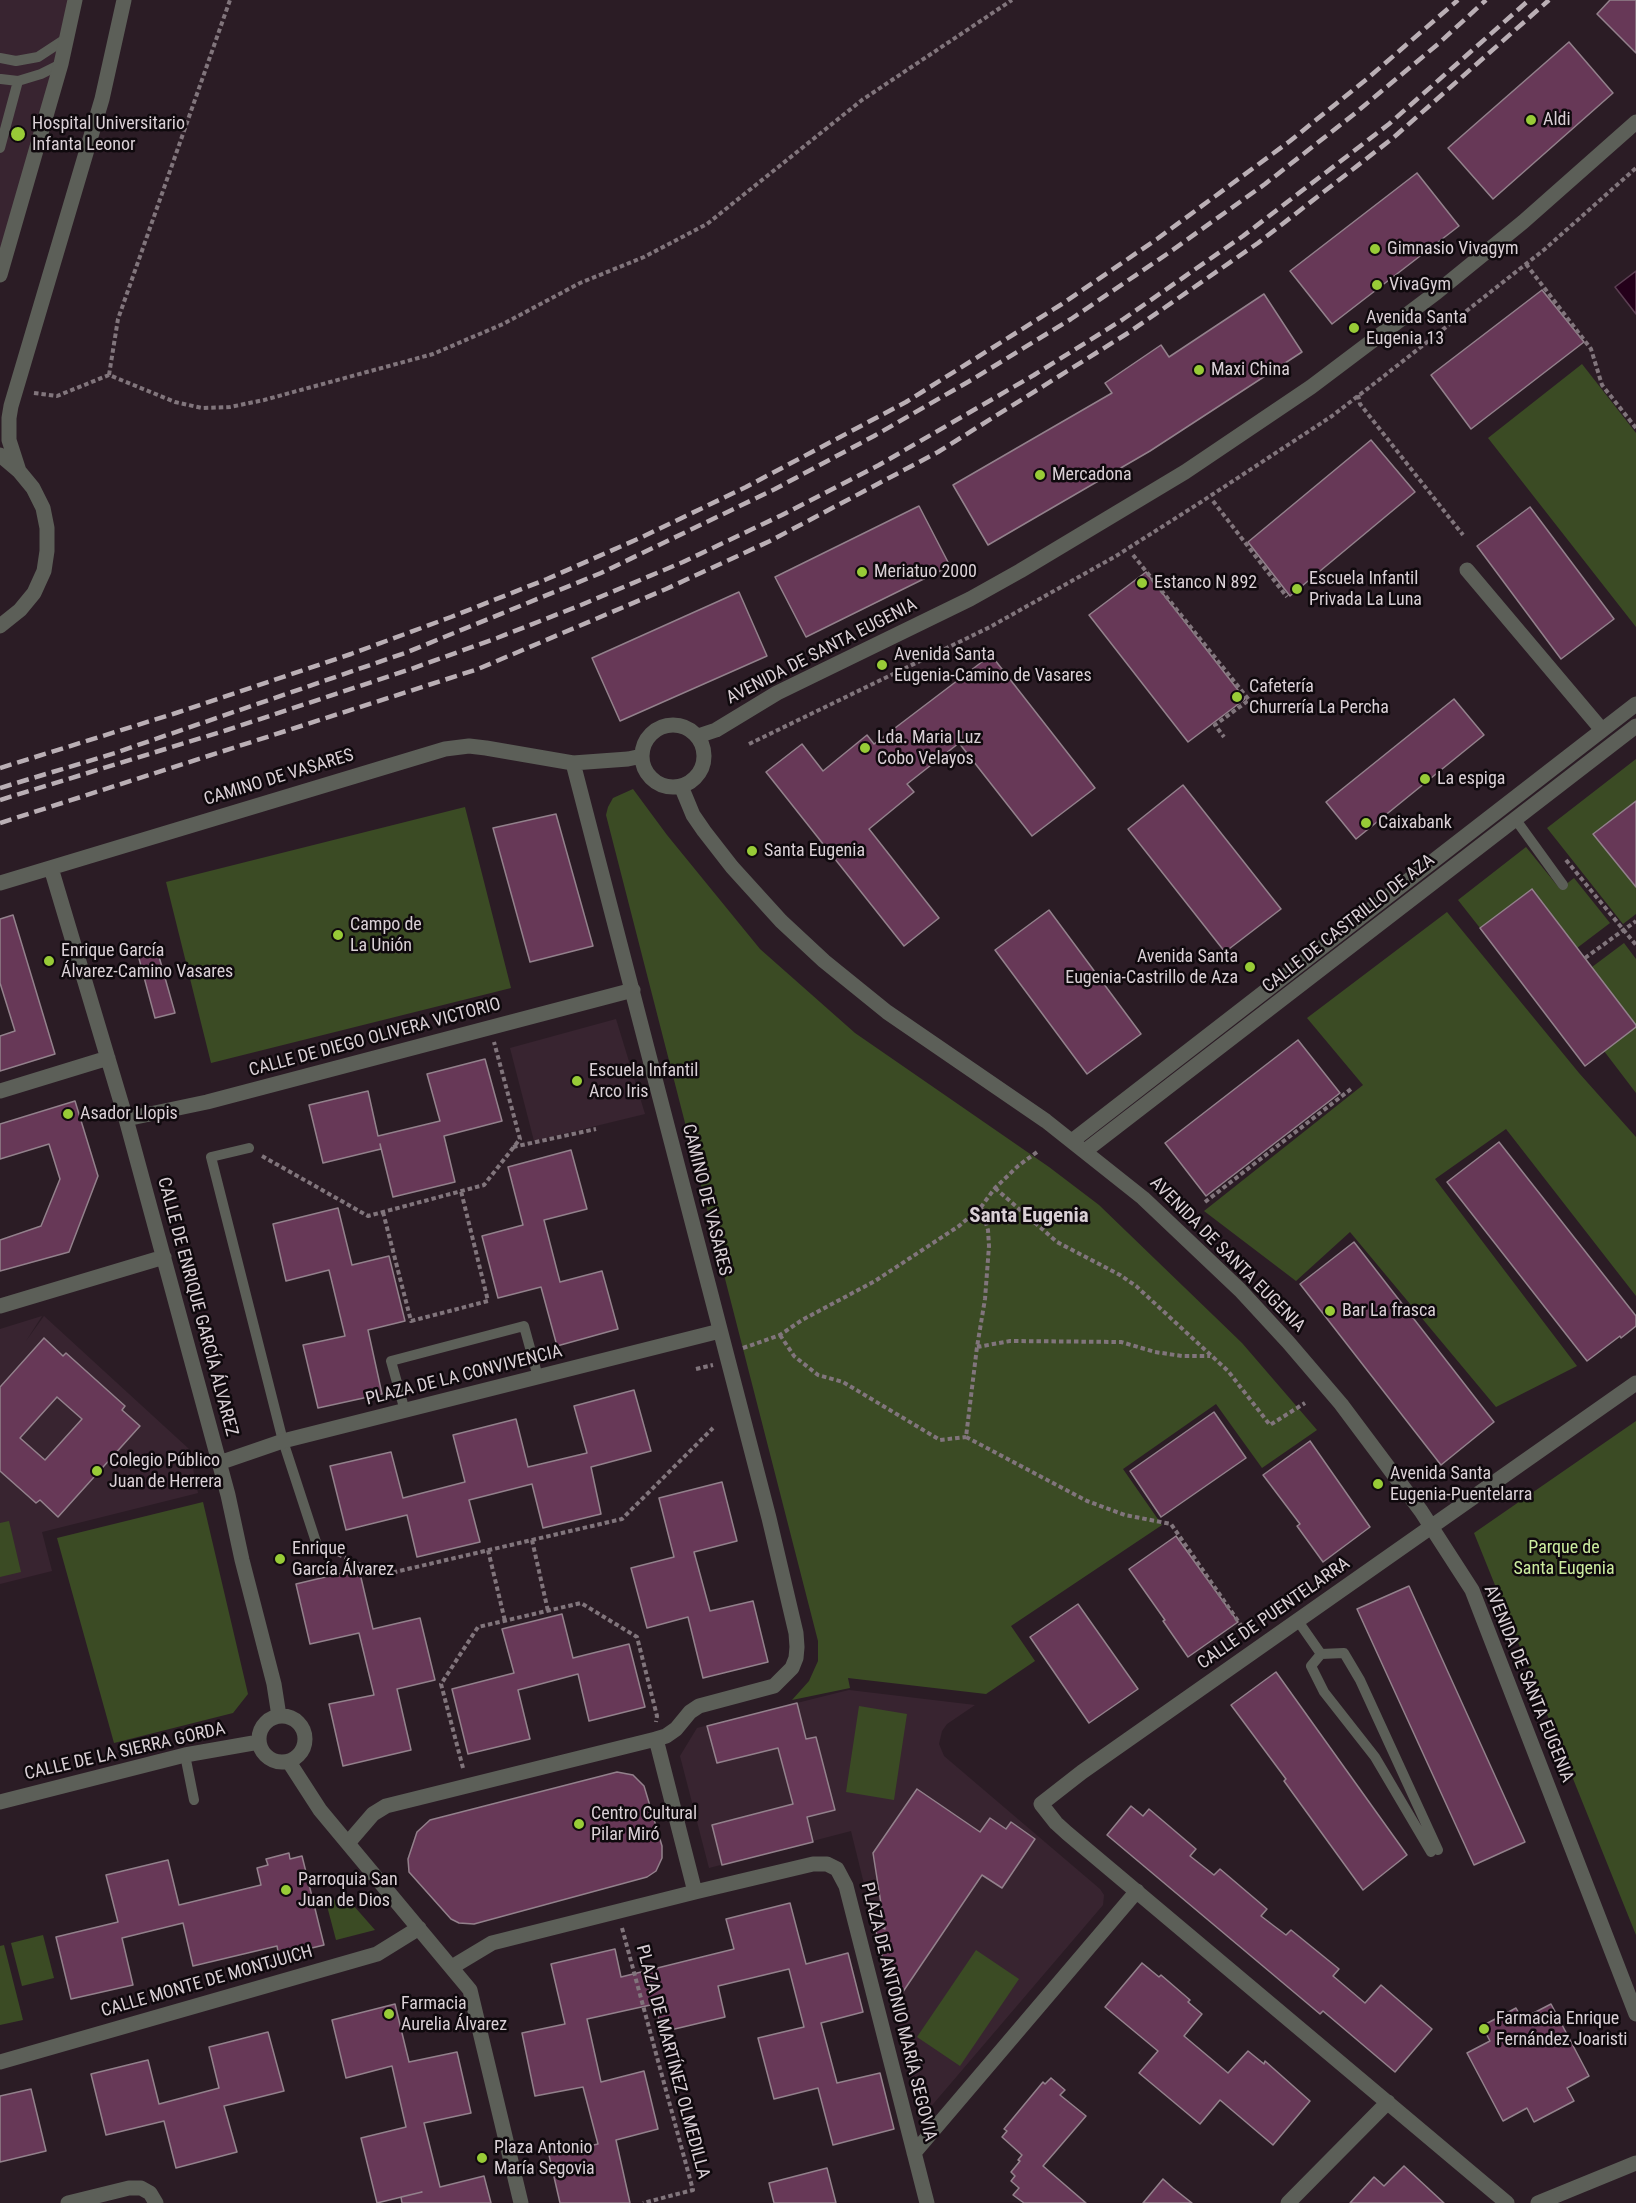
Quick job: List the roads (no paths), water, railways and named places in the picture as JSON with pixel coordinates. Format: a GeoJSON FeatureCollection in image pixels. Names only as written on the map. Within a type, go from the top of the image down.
{"type":"FeatureCollection","features":[{"type":"Feature","properties":{"kind":"street"},"geometry":{"type":"LineString","coordinates":[[0,275],[61,64],[75,0]]}},
{"type":"Feature","properties":{"kind":"street"},"geometry":{"type":"LineString","coordinates":[[19,471],[9,440],[9,418],[102,99],[124,0]]}},
{"type":"Feature","properties":{"kind":"street","name":"AVENIDA DE SANTA EUGENIA"},"geometry":{"type":"LineString","coordinates":[[698,736],[716,730],[777,693],[970,599],[1181,475],[1311,387],[1402,319],[1523,222],[1636,122]]}},
{"type":"Feature","properties":{"kind":"street"},"geometry":{"type":"LineString","coordinates":[[0,455],[19,471],[33,488],[43,508],[47,528],[44,571],[34,593],[20,610],[0,626]]}},
{"type":"Feature","properties":{"kind":"street"},"geometry":{"type":"LineString","coordinates":[[1467,570],[1602,730]]}},
{"type":"Feature","properties":{"kind":"street","name":"CALLE DE CASTRILLO DE AZA"},"geometry":{"type":"LineString","coordinates":[[1072,1141],[1636,704]]}},
{"type":"Feature","properties":{"kind":"street"},"geometry":{"type":"LineString","coordinates":[[674,724],[688,728],[698,736],[704,756],[701,770],[694,779],[681,786],[668,787],[657,784],[649,777],[644,768],[642,756],[645,741],[652,732],[662,726],[674,724]]}},
{"type":"Feature","properties":{"kind":"street","name":"CALLE DE CASTRILLO DE AZA"},"geometry":{"type":"LineString","coordinates":[[1085,1151],[1636,726]]}},
{"type":"Feature","properties":{"kind":"street","name":"CAMINO DE VASARES"},"geometry":{"type":"LineString","coordinates":[[0,884],[445,749],[470,746],[573,763],[642,756]]}},
{"type":"Feature","properties":{"kind":"street","name":"CAMINO DE VASARES"},"geometry":{"type":"LineString","coordinates":[[573,763],[769,1518],[796,1633],[796,1658],[792,1668],[774,1686],[699,1706],[690,1712],[676,1729],[656,1739]]}},
{"type":"Feature","properties":{"kind":"street","name":"AVENIDA DE SANTA EUGENIA"},"geometry":{"type":"LineString","coordinates":[[681,786],[693,815],[704,831],[732,867],[781,921],[824,961],[887,1012],[1046,1121],[1143,1197],[1190,1241],[1280,1333],[1341,1404],[1431,1526],[1472,1590],[1636,2014]]}},
{"type":"Feature","properties":{"kind":"street","name":"CALLE DE ENRIQUE GARCÍA ÁLVAREZ"},"geometry":{"type":"LineString","coordinates":[[51,868],[126,1119],[164,1257],[219,1463],[274,1684],[279,1716]]}},
{"type":"Feature","properties":{"kind":"street","name":"CALLE DE DIEGO OLIVERA VICTORIO"},"geometry":{"type":"LineString","coordinates":[[126,1119],[207,1102],[633,990]]}},
{"type":"Feature","properties":{"kind":"street"},"geometry":{"type":"LineString","coordinates":[[0,1091],[108,1058]]}},
{"type":"Feature","properties":{"kind":"street"},"geometry":{"type":"LineString","coordinates":[[0,1306],[164,1257]]}},
{"type":"Feature","properties":{"kind":"street","name":"PLAZA DE LA CONVIVENCIA"},"geometry":{"type":"LineString","coordinates":[[219,1463],[283,1441],[720,1331]]}},
{"type":"Feature","properties":{"kind":"street","name":"CALLE DE PUENTELARRA"},"geometry":{"type":"LineString","coordinates":[[1507,2203],[1056,1822],[1041,1804],[1082,1772],[1636,1383]]}},
{"type":"Feature","properties":{"kind":"street"},"geometry":{"type":"LineString","coordinates":[[279,1716],[294,1719],[304,1730],[305,1746],[296,1758],[282,1763],[269,1759],[260,1748],[259,1742],[266,1722],[279,1716]]}},
{"type":"Feature","properties":{"kind":"street"},"geometry":{"type":"LineString","coordinates":[[348,1843],[373,1814],[386,1806],[656,1739],[695,1892]]}},
{"type":"Feature","properties":{"kind":"street","name":"CALLE DE LA SIERRA GORDA"},"geometry":{"type":"LineString","coordinates":[[0,1802],[185,1755],[259,1742]]}},
{"type":"Feature","properties":{"kind":"street"},"geometry":{"type":"LineString","coordinates":[[289,1762],[320,1810],[470,1990],[521,2203]]}},
{"type":"Feature","properties":{"kind":"street","name":"PLAZA DE ANTONIO MARÍA SEGOVIA"},"geometry":{"type":"LineString","coordinates":[[452,1967],[492,1943],[813,1864],[827,1864],[837,1869],[846,1886],[927,2203]]}},
{"type":"Feature","properties":{"kind":"street"},"geometry":{"type":"LineString","coordinates":[[914,2153],[1137,1891]]}},
{"type":"Feature","properties":{"kind":"street","name":"CALLE MONTE DE MONTJUICH"},"geometry":{"type":"LineString","coordinates":[[0,2062],[376,1954],[419,1928]]}},
{"type":"Feature","properties":{"kind":"street"},"geometry":{"type":"LineString","coordinates":[[1288,2203],[1388,2102]]}},
{"type":"Feature","properties":{"kind":"street"},"geometry":{"type":"LineString","coordinates":[[1538,2203],[1636,2163]]}},
{"type":"Feature","properties":{"kind":"street"},"geometry":{"type":"LineString","coordinates":[[68,2203],[129,2188],[141,2188],[150,2193],[156,2203]]}},
{"type":"Feature","properties":{"kind":"lane"},"geometry":{"type":"LineString","coordinates":[[0,58],[16,61],[38,57],[67,38]]}},
{"type":"Feature","properties":{"kind":"lane"},"geometry":{"type":"LineString","coordinates":[[1,79],[18,81],[41,74],[61,64]]}},
{"type":"Feature","properties":{"kind":"lane"},"geometry":{"type":"LineString","coordinates":[[0,147],[18,81]]}},
{"type":"Feature","properties":{"kind":"lane"},"geometry":{"type":"LineString","coordinates":[[1516,820],[1563,885]]}},
{"type":"Feature","properties":{"kind":"lane"},"geometry":{"type":"LineString","coordinates":[[249,1148],[211,1157],[283,1441],[317,1545]]}},
{"type":"Feature","properties":{"kind":"lane"},"geometry":{"type":"LineString","coordinates":[[405,1411],[392,1361],[524,1326],[538,1377]]}},
{"type":"Feature","properties":{"kind":"lane"},"geometry":{"type":"LineString","coordinates":[[1298,1621],[1321,1654]]}},
{"type":"Feature","properties":{"kind":"lane"},"geometry":{"type":"LineString","coordinates":[[1344,1653],[1360,1680],[1435,1851],[1376,1757],[1360,1740],[1324,1692],[1311,1666],[1321,1654],[1344,1653]]}},
{"type":"Feature","properties":{"kind":"lane"},"geometry":{"type":"LineString","coordinates":[[185,1755],[194,1800]]}},
{"type":"Feature","properties":{"kind":"railway"},"geometry":{"type":"LineString","coordinates":[[0,768],[176,713],[351,654],[451,617],[547,579],[640,538],[746,487],[906,402],[1062,304],[1157,239],[1290,141],[1368,78],[1458,0]]}},
{"type":"Feature","properties":{"kind":"railway"},"geometry":{"type":"LineString","coordinates":[[0,788],[115,753],[405,653],[601,573],[775,489],[973,379],[1071,319],[1167,254],[1265,184],[1353,115],[1438,44],[1486,0]]}},
{"type":"Feature","properties":{"kind":"railway"},"geometry":{"type":"LineString","coordinates":[[0,800],[227,730],[497,638],[683,562],[879,465],[1034,375],[1122,320],[1243,236],[1389,124],[1529,0]]}},
{"type":"Feature","properties":{"kind":"railway"},"geometry":{"type":"LineString","coordinates":[[0,823],[478,669],[666,589],[770,541],[938,452],[1128,333],[1258,243],[1393,138],[1549,0]]}},
{"type":"Feature","properties":{"kind":"place","name":"Aldi"},"geometry":{"type":"Point","coordinates":[1531,120]}},
{"type":"Feature","properties":{"kind":"place","name":"Hospital Universitario Infanta Leonor"},"geometry":{"type":"Point","coordinates":[18,134]}},
{"type":"Feature","properties":{"kind":"place","name":"Gimnasio Vivagym"},"geometry":{"type":"Point","coordinates":[1375,249]}},
{"type":"Feature","properties":{"kind":"place","name":"VivaGym"},"geometry":{"type":"Point","coordinates":[1377,285]}},
{"type":"Feature","properties":{"kind":"place","name":"Avenida Santa Eugenia 13"},"geometry":{"type":"Point","coordinates":[1354,328]}},
{"type":"Feature","properties":{"kind":"place","name":"Maxi China"},"geometry":{"type":"Point","coordinates":[1199,370]}},
{"type":"Feature","properties":{"kind":"place","name":"Mercadona"},"geometry":{"type":"Point","coordinates":[1040,475]}},
{"type":"Feature","properties":{"kind":"place","name":"Meriatuo 2000"},"geometry":{"type":"Point","coordinates":[862,572]}},
{"type":"Feature","properties":{"kind":"place","name":"Estanco N 892"},"geometry":{"type":"Point","coordinates":[1142,583]}},
{"type":"Feature","properties":{"kind":"place","name":"Escuela Infantil Privada La Luna"},"geometry":{"type":"Point","coordinates":[1297,589]}},
{"type":"Feature","properties":{"kind":"place","name":"Avenida Santa Eugenia-Camino de Vasares"},"geometry":{"type":"Point","coordinates":[882,665]}},
{"type":"Feature","properties":{"kind":"place","name":"Cafetería Churrería La Percha"},"geometry":{"type":"Point","coordinates":[1237,697]}},
{"type":"Feature","properties":{"kind":"place","name":"Lda. Maria Luz Cobo Velayos"},"geometry":{"type":"Point","coordinates":[865,748]}},
{"type":"Feature","properties":{"kind":"place","name":"La espiga"},"geometry":{"type":"Point","coordinates":[1425,779]}},
{"type":"Feature","properties":{"kind":"place","name":"Caixabank"},"geometry":{"type":"Point","coordinates":[1366,823]}},
{"type":"Feature","properties":{"kind":"place","name":"Santa Eugenia"},"geometry":{"type":"Point","coordinates":[752,851]}},
{"type":"Feature","properties":{"kind":"place","name":"Campo de La Unión"},"geometry":{"type":"Point","coordinates":[338,935]}},
{"type":"Feature","properties":{"kind":"place","name":"Enrique García Álvarez-Camino Vasares"},"geometry":{"type":"Point","coordinates":[49,961]}},
{"type":"Feature","properties":{"kind":"place","name":"Avenida Santa Eugenia-Castrillo de Aza"},"geometry":{"type":"Point","coordinates":[1250,967]}},
{"type":"Feature","properties":{"kind":"place","name":"Escuela Infantil Arco Iris"},"geometry":{"type":"Point","coordinates":[577,1081]}},
{"type":"Feature","properties":{"kind":"place","name":"Asador Llopis"},"geometry":{"type":"Point","coordinates":[68,1114]}},
{"type":"Feature","properties":{"kind":"place","name":"Bar La frasca"},"geometry":{"type":"Point","coordinates":[1330,1311]}},
{"type":"Feature","properties":{"kind":"place","name":"Colegio Público Juan de Herrera"},"geometry":{"type":"Point","coordinates":[97,1471]}},
{"type":"Feature","properties":{"kind":"place","name":"Avenida Santa Eugenia-Puentelarra"},"geometry":{"type":"Point","coordinates":[1378,1484]}},
{"type":"Feature","properties":{"kind":"place","name":"Enrique García Álvarez"},"geometry":{"type":"Point","coordinates":[280,1559]}},
{"type":"Feature","properties":{"kind":"place","name":"Centro Cultural Pilar Miró"},"geometry":{"type":"Point","coordinates":[579,1824]}},
{"type":"Feature","properties":{"kind":"place","name":"Parroquia San Juan de Dios"},"geometry":{"type":"Point","coordinates":[286,1890]}},
{"type":"Feature","properties":{"kind":"place","name":"Farmacia Aurelia Álvarez"},"geometry":{"type":"Point","coordinates":[389,2014]}},
{"type":"Feature","properties":{"kind":"place","name":"Farmacia Enrique Fernández Joaristi"},"geometry":{"type":"Point","coordinates":[1484,2029]}},
{"type":"Feature","properties":{"kind":"place","name":"Plaza Antonio María Segovia"},"geometry":{"type":"Point","coordinates":[482,2158]}},
{"type":"Feature","properties":{"kind":"district","name":"Santa Eugenia"},"geometry":{"type":"Point","coordinates":[1029,1217]}},
{"type":"Feature","properties":{"kind":"park label","name":"Parque de Santa Eugenia"},"geometry":{"type":"Point","coordinates":[1564,1558]}}]}
